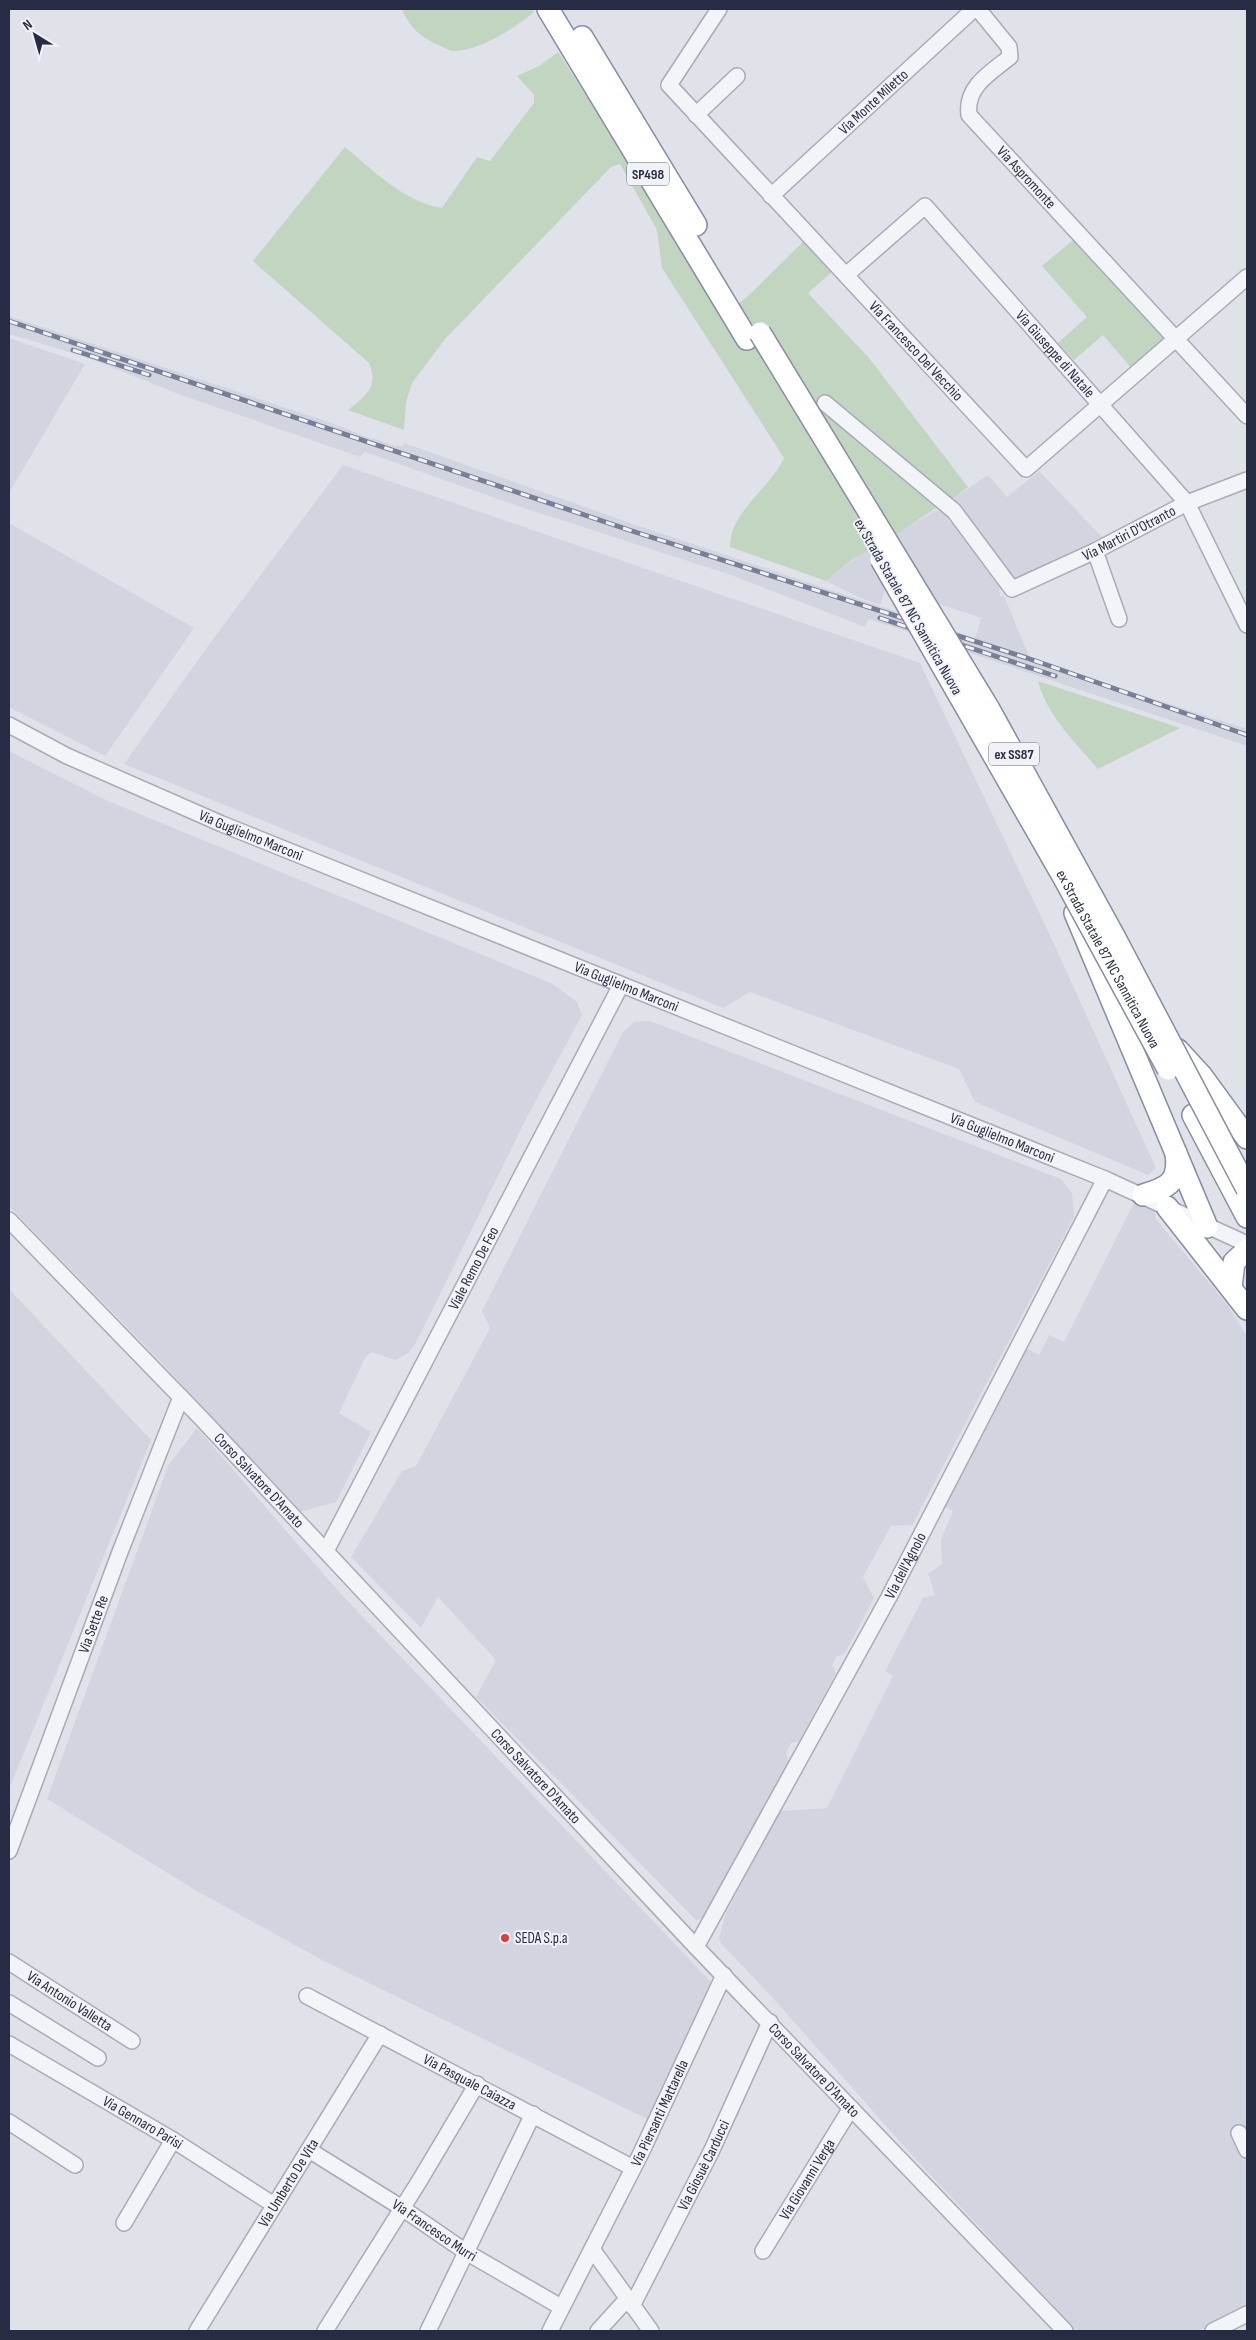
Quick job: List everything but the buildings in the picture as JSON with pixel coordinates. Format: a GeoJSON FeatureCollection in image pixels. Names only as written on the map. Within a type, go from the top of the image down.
{"type":"FeatureCollection","features":[{"type":"Feature","properties":{"kind":"highway","name":"ex Strada Statale 87 NC Sannitica Nuova"},"geometry":{"type":"LineString","coordinates":[[548,9],[989,709],[1247,1188]]}},
{"type":"Feature","properties":{"kind":"highway","name":"ex Strada Statale 87 NC Sannitica Nuova"},"geometry":{"type":"LineString","coordinates":[[565,9],[1060,871],[1247,1217]]}},
{"type":"Feature","properties":{"kind":"highway"},"geometry":{"type":"LineString","coordinates":[[1060,871],[1082,931],[1207,1227]]}},
{"type":"Feature","properties":{"kind":"highway"},"geometry":{"type":"LineString","coordinates":[[1170,1042],[1201,1075],[1247,1138]]}},
{"type":"Feature","properties":{"kind":"highway"},"geometry":{"type":"LineString","coordinates":[[1143,1195],[1160,1190],[1175,1177],[1178,1166],[1175,1150]]}},
{"type":"Feature","properties":{"kind":"highway"},"geometry":{"type":"LineString","coordinates":[[1167,1207],[1247,1309]]}},
{"type":"Feature","properties":{"kind":"highway"},"geometry":{"type":"LineString","coordinates":[[1231,1288],[1234,1262],[1247,1250]]}},
{"type":"Feature","properties":{"kind":"street","name":"Via Francesco Del Vecchio"},"geometry":{"type":"LineString","coordinates":[[719,9],[669,85],[1026,469],[1247,277]]}},
{"type":"Feature","properties":{"kind":"street","name":"Via Monte Miletto"},"geometry":{"type":"LineString","coordinates":[[771,196],[976,9]]}},
{"type":"Feature","properties":{"kind":"street","name":"Via Aspromonte"},"geometry":{"type":"LineString","coordinates":[[976,9],[1010,47],[1010,57],[978,83],[967,102],[970,115],[1177,338]]}},
{"type":"Feature","properties":{"kind":"street"},"geometry":{"type":"LineString","coordinates":[[696,115],[737,76]]}},
{"type":"Feature","properties":{"kind":"street","name":"Via Giuseppe di Natale"},"geometry":{"type":"LineString","coordinates":[[846,275],[925,206],[1102,404],[1187,503],[1247,625]]}},
{"type":"Feature","properties":{"kind":"street"},"geometry":{"type":"LineString","coordinates":[[1177,338],[1247,416]]}},
{"type":"Feature","properties":{"kind":"street","name":"Via Martiri D'Otranto"},"geometry":{"type":"LineString","coordinates":[[825,403],[954,511],[1012,589],[1095,551],[1187,503],[1247,480]]}},
{"type":"Feature","properties":{"kind":"street"},"geometry":{"type":"LineString","coordinates":[[1095,551],[1119,619]]}},
{"type":"Feature","properties":{"kind":"street","name":"Via Guglielmo Marconi"},"geometry":{"type":"LineString","coordinates":[[9,725],[67,756],[222,824],[1105,1179],[1247,1244]]}},
{"type":"Feature","properties":{"kind":"street","name":"Viale Remo De Feo"},"geometry":{"type":"LineString","coordinates":[[326,1552],[621,985]]}},
{"type":"Feature","properties":{"kind":"street","name":"Via dell'Agnolo"},"geometry":{"type":"LineString","coordinates":[[696,1947],[889,1597],[1105,1179]]}},
{"type":"Feature","properties":{"kind":"street","name":"Corso Salvatore D'Amato"},"geometry":{"type":"LineString","coordinates":[[9,1220],[181,1397],[696,1947],[770,2022],[1064,2331]]}},
{"type":"Feature","properties":{"kind":"street","name":"Via Sette Re"},"geometry":{"type":"LineString","coordinates":[[9,1851],[120,1552],[181,1397]]}},
{"type":"Feature","properties":{"kind":"street","name":"Via Antonio Valletta"},"geometry":{"type":"LineString","coordinates":[[9,1962],[132,2041]]}},
{"type":"Feature","properties":{"kind":"street","name":"Via Piersanti Mattarella"},"geometry":{"type":"LineString","coordinates":[[550,2331],[633,2168],[724,1976]]}},
{"type":"Feature","properties":{"kind":"street","name":"Via Pasquale Caiazza"},"geometry":{"type":"LineString","coordinates":[[307,1996],[633,2168]]}},
{"type":"Feature","properties":{"kind":"street"},"geometry":{"type":"LineString","coordinates":[[9,2003],[98,2058]]}},
{"type":"Feature","properties":{"kind":"street","name":"Via Giosuè Carducci"},"geometry":{"type":"LineString","coordinates":[[598,2331],[630,2302],[711,2152],[770,2022]]}},
{"type":"Feature","properties":{"kind":"street","name":"Via Umberto De Vita"},"geometry":{"type":"LineString","coordinates":[[197,2331],[380,2034]]}},
{"type":"Feature","properties":{"kind":"street","name":"Via Gennaro Parisi"},"geometry":{"type":"LineString","coordinates":[[9,2044],[173,2140],[274,2205]]}},
{"type":"Feature","properties":{"kind":"street"},"geometry":{"type":"LineString","coordinates":[[325,2331],[477,2084]]}},
{"type":"Feature","properties":{"kind":"street","name":"Via Giovanni Verga"},"geometry":{"type":"LineString","coordinates":[[763,2251],[851,2108]]}},
{"type":"Feature","properties":{"kind":"street"},"geometry":{"type":"LineString","coordinates":[[428,2331],[533,2114]]}},
{"type":"Feature","properties":{"kind":"street"},"geometry":{"type":"LineString","coordinates":[[9,2122],[76,2165]]}},
{"type":"Feature","properties":{"kind":"street"},"geometry":{"type":"LineString","coordinates":[[1239,2133],[1247,2150]]}},
{"type":"Feature","properties":{"kind":"street"},"geometry":{"type":"LineString","coordinates":[[124,2223],[173,2140]]}},
{"type":"Feature","properties":{"kind":"street","name":"Via Francesco Murri"},"geometry":{"type":"LineString","coordinates":[[309,2150],[402,2208],[466,2252],[561,2307]]}},
{"type":"Feature","properties":{"kind":"street"},"geometry":{"type":"LineString","coordinates":[[592,2249],[651,2331]]}},
{"type":"Feature","properties":{"kind":"street"},"geometry":{"type":"LineString","coordinates":[[1213,2331],[1247,2314]]}},
{"type":"Feature","properties":{"kind":"shaded area"},"geometry":{"type":"Polygon","coordinates":[[[9,316],[326,421],[372,439],[395,446],[403,446],[404,443],[633,524],[975,638],[981,618],[886,586],[880,605],[858,597],[826,581],[865,551],[941,508],[948,515],[949,522],[955,524],[999,584],[1000,597],[1004,596],[1029,656],[999,646],[1055,667],[1247,729],[1247,746],[869,619],[865,627],[731,575],[518,506],[365,452],[360,457],[181,395],[86,357],[9,334],[9,316]]]}},
{"type":"Feature","properties":{"kind":"shaded area"},"geometry":{"type":"Polygon","coordinates":[[[9,338],[85,364],[9,493],[9,338]]]}},
{"type":"Feature","properties":{"kind":"shaded area"},"geometry":{"type":"Polygon","coordinates":[[[343,465],[920,663],[1048,931],[1156,1168],[1148,1175],[975,1102],[959,1069],[750,992],[723,1008],[124,764],[213,639],[343,465]]]}},
{"type":"Feature","properties":{"kind":"shaded area"},"geometry":{"type":"Polygon","coordinates":[[[1039,471],[1102,537],[1011,580],[962,514],[954,498],[988,475],[1007,497],[1039,471]]]}},
{"type":"Feature","properties":{"kind":"shaded area"},"geometry":{"type":"Polygon","coordinates":[[[9,523],[194,628],[105,756],[9,707],[9,523]]]}},
{"type":"Feature","properties":{"kind":"shaded area"},"geometry":{"type":"Polygon","coordinates":[[[9,751],[108,801],[553,984],[577,1002],[582,1015],[526,1119],[416,1343],[407,1354],[395,1360],[372,1352],[366,1356],[339,1413],[371,1432],[336,1502],[300,1512],[158,1359],[9,1206],[9,751]]]}},
{"type":"Feature","properties":{"kind":"shaded area"},"geometry":{"type":"Polygon","coordinates":[[[650,1021],[1061,1179],[1072,1193],[1074,1217],[912,1525],[891,1526],[863,1577],[874,1598],[845,1653],[836,1657],[832,1665],[836,1673],[799,1741],[791,1743],[786,1753],[789,1761],[705,1918],[696,1920],[476,1697],[496,1660],[438,1597],[421,1628],[351,1557],[402,1471],[416,1466],[490,1328],[482,1311],[623,1032],[634,1022],[650,1021]]]}},
{"type":"Feature","properties":{"kind":"shaded area"},"geometry":{"type":"Polygon","coordinates":[[[1134,1203],[1155,1211],[1155,1218],[1226,1303],[1247,1336],[1247,2308],[1199,2331],[1077,2331],[909,2152],[719,1939],[726,1913],[780,1811],[827,1808],[893,1676],[885,1671],[923,1598],[935,1595],[928,1574],[942,1564],[941,1540],[953,1511],[943,1505],[1026,1348],[1039,1355],[1049,1335],[1064,1342],[1134,1203]]]}},
{"type":"Feature","properties":{"kind":"shaded area"},"geometry":{"type":"Polygon","coordinates":[[[9,1289],[151,1440],[9,1789],[9,1289]]]}},
{"type":"Feature","properties":{"kind":"shaded area"},"geometry":{"type":"Polygon","coordinates":[[[197,1428],[340,1593],[712,1983],[647,2119],[324,1961],[197,1891],[47,1799],[168,1466],[197,1428]]]}},
{"type":"Feature","properties":{"kind":"green space"},"geometry":{"type":"Polygon","coordinates":[[[402,9],[532,9],[534,12],[496,38],[474,47],[454,51],[448,50],[423,37],[413,28],[402,9]]]}},
{"type":"Feature","properties":{"kind":"green space"},"geometry":{"type":"Polygon","coordinates":[[[558,52],[607,127],[618,138],[724,315],[748,296],[805,240],[834,270],[808,293],[869,358],[968,487],[941,508],[936,508],[891,538],[853,559],[826,581],[730,547],[736,522],[770,480],[784,458],[662,268],[657,230],[620,164],[611,167],[446,338],[412,383],[406,402],[404,430],[348,410],[369,390],[372,372],[369,363],[253,261],[345,147],[402,192],[415,199],[442,208],[477,157],[490,161],[534,103],[534,95],[517,76],[539,66],[558,52]]]}},
{"type":"Feature","properties":{"kind":"green space"},"geometry":{"type":"Polygon","coordinates":[[[1078,236],[1170,338],[1133,370],[1103,335],[1074,360],[1058,343],[1087,317],[1042,266],[1078,236]]]}},
{"type":"Feature","properties":{"kind":"green space"},"geometry":{"type":"Polygon","coordinates":[[[1038,681],[1180,728],[1098,769],[1071,739],[1055,717],[1042,694],[1038,681]]]}},
{"type":"Feature","properties":{"kind":"railway"},"geometry":{"type":"LineString","coordinates":[[9,321],[632,531],[1027,658],[1247,735]]}},
{"type":"Feature","properties":{"kind":"railway"},"geometry":{"type":"LineString","coordinates":[[73,350],[149,375]]}},
{"type":"Feature","properties":{"kind":"railway"},"geometry":{"type":"LineString","coordinates":[[880,618],[1055,676]]}},
{"type":"Feature","properties":{"kind":"place","name":"SEDA S.p.a"},"geometry":{"type":"Point","coordinates":[505,1938]}}]}
